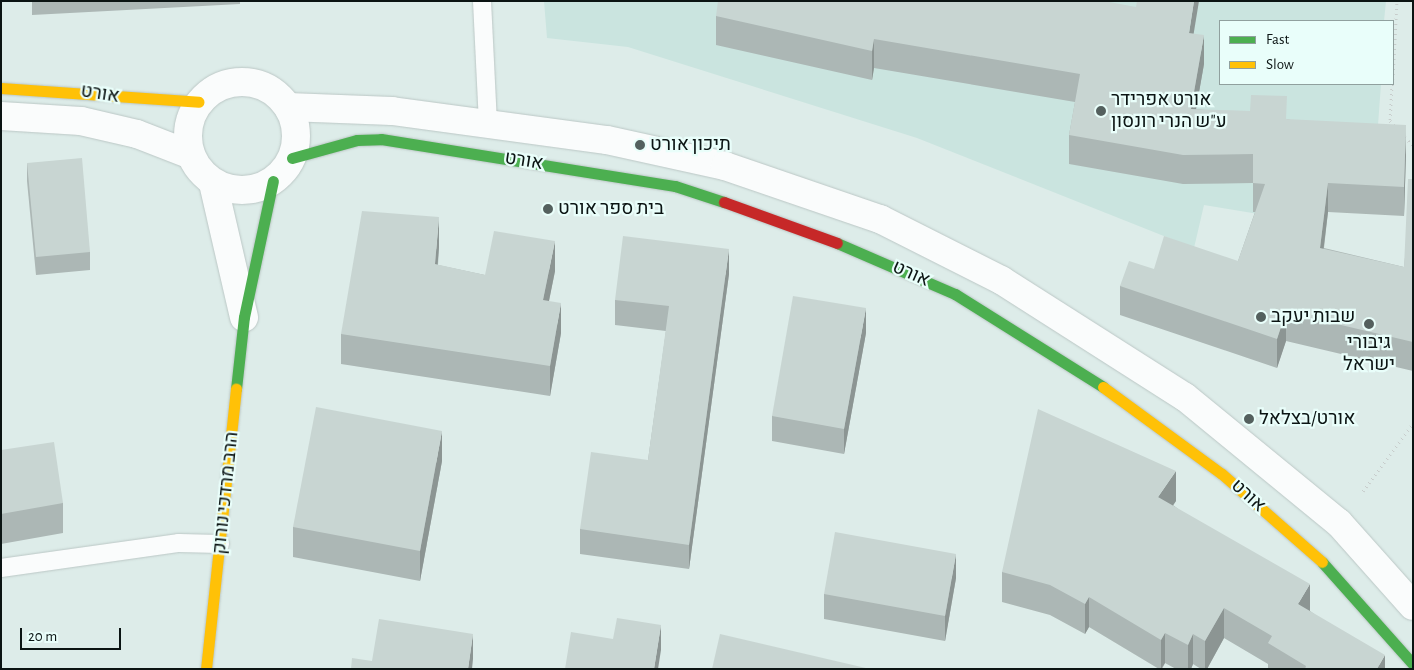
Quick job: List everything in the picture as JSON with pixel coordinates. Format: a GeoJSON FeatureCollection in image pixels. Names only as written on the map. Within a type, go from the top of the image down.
{"type":"FeatureCollection","features":[{"type":"Feature","properties":{"kind":"street"},"geometry":{"type":"LineString","coordinates":[[245,81],[277,94],[288,107],[296,131],[292,158],[273,181],[243,191],[213,183],[190,155],[187,137],[199,102],[227,83],[245,81]]}},
{"type":"Feature","properties":{"kind":"street","name":"אורט"},"geometry":{"type":"LineString","coordinates":[[1,88],[199,102]]}},
{"type":"Feature","properties":{"kind":"street","name":"אורט"},"geometry":{"type":"LineString","coordinates":[[288,107],[392,111],[607,140],[725,166],[880,220],[945,250],[1097,339],[1242,440],[1340,523],[1413,606]]}},
{"type":"Feature","properties":{"kind":"street","name":"אורט"},"geometry":{"type":"LineString","coordinates":[[1,116],[81,121],[137,134],[190,155]]}},
{"type":"Feature","properties":{"kind":"street","name":"אורט"},"geometry":{"type":"LineString","coordinates":[[292,158],[357,140],[381,139],[675,186],[796,225],[947,291],[1067,361],[1222,474],[1320,560],[1413,664]]}},
{"type":"Feature","properties":{"kind":"street","name":"הרב מרדכי נורוק"},"geometry":{"type":"LineString","coordinates":[[206,669],[244,317],[273,181]]}},
{"type":"Feature","properties":{"kind":"street","name":"הרב מרדכי נורוק"},"geometry":{"type":"LineString","coordinates":[[213,183],[244,317]]}},
{"type":"Feature","properties":{"kind":"lane"},"geometry":{"type":"LineString","coordinates":[[482,1],[488,123]]}},
{"type":"Feature","properties":{"kind":"lane"},"geometry":{"type":"LineString","coordinates":[[1,568],[179,543],[220,544]]}},
{"type":"Feature","properties":{"kind":"path"},"geometry":{"type":"LineString","coordinates":[[1394,60],[1397,1]]}},
{"type":"Feature","properties":{"kind":"path"},"geometry":{"type":"LineString","coordinates":[[1392,85],[1390,121],[1413,146]]}},
{"type":"Feature","properties":{"kind":"path"},"geometry":{"type":"LineString","coordinates":[[1363,491],[1413,423]]}},
{"type":"Feature","properties":{"kind":"shaded area","name":"אורט אפרידר ע\"ש הנרי רונסון"},"geometry":{"type":"Polygon","coordinates":[[[544,1],[1386,1],[1384,20],[1219,20],[1219,85],[1381,85],[1378,125],[1314,223],[1204,205],[1194,248],[917,138],[628,47],[547,38],[544,1]]]}},
{"type":"Feature","properties":{"kind":"building"},"geometry":{"type":"Polygon","coordinates":[[[718,1],[1104,1],[1136,7],[1137,1],[1194,1],[1189,33],[1204,35],[1191,109],[1250,111],[1251,95],[1287,96],[1286,119],[1406,125],[1404,187],[1328,183],[1320,248],[1404,267],[1408,179],[1413,179],[1413,342],[1286,312],[1277,339],[1120,286],[1129,261],[1154,269],[1164,236],[1238,261],[1265,184],[1253,183],[1253,154],[1183,155],[1069,135],[1080,74],[874,39],[872,51],[716,16],[718,1]]]}},
{"type":"Feature","properties":{"kind":"building"},"geometry":{"type":"Polygon","coordinates":[[[82,158],[90,252],[36,257],[27,163],[82,158]]]}},
{"type":"Feature","properties":{"kind":"building"},"geometry":{"type":"Polygon","coordinates":[[[362,211],[439,217],[435,264],[485,275],[494,231],[555,241],[543,300],[561,303],[550,366],[341,334],[362,211]]]}},
{"type":"Feature","properties":{"kind":"building"},"geometry":{"type":"Polygon","coordinates":[[[623,236],[729,249],[689,545],[580,529],[591,452],[648,460],[669,306],[615,300],[623,236]]]}},
{"type":"Feature","properties":{"kind":"building"},"geometry":{"type":"Polygon","coordinates":[[[793,296],[866,308],[844,429],[772,416],[793,296]]]}},
{"type":"Feature","properties":{"kind":"building"},"geometry":{"type":"Polygon","coordinates":[[[316,407],[442,431],[420,551],[293,527],[316,407]]]}},
{"type":"Feature","properties":{"kind":"building"},"geometry":{"type":"Polygon","coordinates":[[[1038,409],[1176,471],[1158,497],[1310,584],[1298,604],[1385,655],[1377,669],[1305,669],[1306,666],[1268,643],[1272,636],[1224,608],[1205,641],[1193,634],[1188,645],[1165,633],[1161,640],[1089,597],[1085,604],[1050,585],[1002,572],[1038,409]]]}},
{"type":"Feature","properties":{"kind":"building"},"geometry":{"type":"Polygon","coordinates":[[[54,442],[63,503],[1,514],[1,450],[54,442]]]}},
{"type":"Feature","properties":{"kind":"building"},"geometry":{"type":"Polygon","coordinates":[[[835,532],[956,554],[945,616],[824,594],[835,532]]]}},
{"type":"Feature","properties":{"kind":"building"},"geometry":{"type":"Polygon","coordinates":[[[617,618],[661,625],[654,669],[565,669],[571,632],[613,639],[617,618]]]}},
{"type":"Feature","properties":{"kind":"building"},"geometry":{"type":"Polygon","coordinates":[[[379,619],[473,634],[468,669],[351,669],[352,658],[372,661],[379,619]]]}},
{"type":"Feature","properties":{"kind":"building"},"geometry":{"type":"Polygon","coordinates":[[[720,634],[870,669],[712,669],[720,634]]]}},
{"type":"Feature","properties":{"kind":"traffic: fast"},"geometry":{"type":"LineString","coordinates":[[292,158],[357,140],[381,139],[675,186],[724,202]]}},
{"type":"Feature","properties":{"kind":"traffic: fast"},"geometry":{"type":"LineString","coordinates":[[236,389],[244,317],[273,181]]}},
{"type":"Feature","properties":{"kind":"traffic: fast"},"geometry":{"type":"LineString","coordinates":[[837,243],[955,294],[1103,387]]}},
{"type":"Feature","properties":{"kind":"traffic: fast"},"geometry":{"type":"LineString","coordinates":[[1322,562],[1413,664]]}},
{"type":"Feature","properties":{"kind":"traffic: slow"},"geometry":{"type":"LineString","coordinates":[[1,88],[199,102]]}},
{"type":"Feature","properties":{"kind":"traffic: slow"},"geometry":{"type":"LineString","coordinates":[[1103,387],[1222,474],[1322,562]]}},
{"type":"Feature","properties":{"kind":"traffic: slow"},"geometry":{"type":"LineString","coordinates":[[206,669],[236,389]]}},
{"type":"Feature","properties":{"kind":"traffic: jam"},"geometry":{"type":"LineString","coordinates":[[724,202],[837,243]]}},
{"type":"Feature","properties":{"kind":"place","name":"אורט אפרידר ע\"ש הנרי רונסון"},"geometry":{"type":"Point","coordinates":[1101,111]}},
{"type":"Feature","properties":{"kind":"place","name":"תיכון אורט"},"geometry":{"type":"Point","coordinates":[640,145]}},
{"type":"Feature","properties":{"kind":"place","name":"בית ספר אורט"},"geometry":{"type":"Point","coordinates":[548,209]}},
{"type":"Feature","properties":{"kind":"place","name":"שבות יעקב"},"geometry":{"type":"Point","coordinates":[1261,317]}},
{"type":"Feature","properties":{"kind":"place","name":"גיבורי ישראל"},"geometry":{"type":"Point","coordinates":[1369,324]}},
{"type":"Feature","properties":{"kind":"place","name":"אורט/בצלאל"},"geometry":{"type":"Point","coordinates":[1249,419]}}]}
